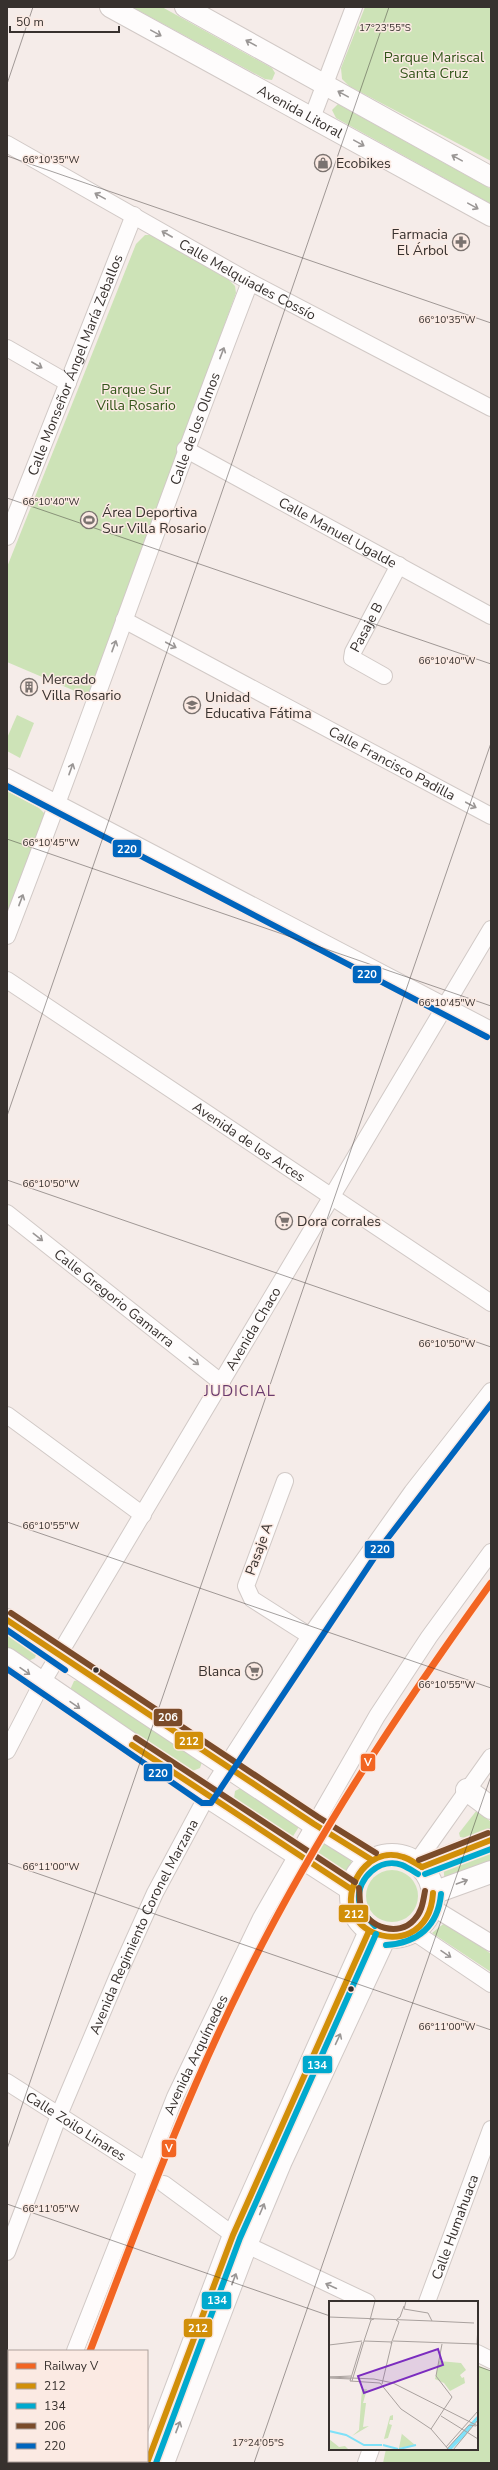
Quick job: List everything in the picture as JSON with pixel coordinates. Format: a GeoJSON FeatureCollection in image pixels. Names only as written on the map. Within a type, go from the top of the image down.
{"type":"FeatureCollection","features":[{"type":"Feature","properties":{"kind":"highway"},"geometry":{"type":"LineString","coordinates":[[7,1620],[314,1824],[372,1860]]}},
{"type":"Feature","properties":{"kind":"highway"},"geometry":{"type":"LineString","coordinates":[[7,1659],[207,1796],[351,1889]]}},
{"type":"Feature","properties":{"kind":"highway"},"geometry":{"type":"LineString","coordinates":[[467,1790],[491,1808]]}},
{"type":"Feature","properties":{"kind":"highway"},"geometry":{"type":"LineString","coordinates":[[419,1865],[491,1840]]}},
{"type":"Feature","properties":{"kind":"highway"},"geometry":{"type":"LineString","coordinates":[[394,1855],[407,1858],[419,1865],[429,1878],[433,1900],[424,1922],[414,1932],[400,1937],[378,1934],[361,1923],[353,1911],[351,1889],[358,1872],[372,1860],[394,1855]]}},
{"type":"Feature","properties":{"kind":"highway"},"geometry":{"type":"LineString","coordinates":[[433,1900],[491,1872]]}},
{"type":"Feature","properties":{"kind":"main road","name":"Avenida Litoral"},"geometry":{"type":"LineString","coordinates":[[110,7],[491,216]]}},
{"type":"Feature","properties":{"kind":"main road"},"geometry":{"type":"LineString","coordinates":[[185,7],[491,177]]}},
{"type":"Feature","properties":{"kind":"main road"},"geometry":{"type":"LineString","coordinates":[[148,2461],[240,2240],[297,2127],[378,1934]]}},
{"type":"Feature","properties":{"kind":"main road"},"geometry":{"type":"LineString","coordinates":[[164,2463],[240,2240]]}},
{"type":"Feature","properties":{"kind":"street"},"geometry":{"type":"LineString","coordinates":[[312,118],[354,7]]}},
{"type":"Feature","properties":{"kind":"street","name":"Calle Melquiades Cossío"},"geometry":{"type":"LineString","coordinates":[[7,144],[250,282],[491,408]]}},
{"type":"Feature","properties":{"kind":"street","name":"Calle Monseñor Ángel María Zeballos"},"geometry":{"type":"LineString","coordinates":[[7,537],[134,215]]}},
{"type":"Feature","properties":{"kind":"street","name":"Calle de los Olmos"},"geometry":{"type":"LineString","coordinates":[[7,936],[57,805],[185,449],[250,282]]}},
{"type":"Feature","properties":{"kind":"street"},"geometry":{"type":"LineString","coordinates":[[7,348],[68,383]]}},
{"type":"Feature","properties":{"kind":"street","name":"Calle Manuel Ugalde"},"geometry":{"type":"LineString","coordinates":[[185,449],[491,616]]}},
{"type":"Feature","properties":{"kind":"street","name":"Pasaje B"},"geometry":{"type":"LineString","coordinates":[[384,676],[352,658],[353,652],[399,565]]}},
{"type":"Feature","properties":{"kind":"street","name":"Calle Francisco Padilla"},"geometry":{"type":"LineString","coordinates":[[124,620],[491,816]]}},
{"type":"Feature","properties":{"kind":"street"},"geometry":{"type":"LineString","coordinates":[[7,777],[57,805],[491,1030]]}},
{"type":"Feature","properties":{"kind":"street","name":"Avenida Chaco"},"geometry":{"type":"LineString","coordinates":[[7,1751],[42,1683],[60,1656],[222,1383],[330,1197],[491,929]]}},
{"type":"Feature","properties":{"kind":"street","name":"Avenida de los Arces"},"geometry":{"type":"LineString","coordinates":[[7,980],[330,1197],[491,1303]]}},
{"type":"Feature","properties":{"kind":"street","name":"Calle Gregorio Gamarra"},"geometry":{"type":"LineString","coordinates":[[7,1213],[222,1383]]}},
{"type":"Feature","properties":{"kind":"street","name":"Avenida Regimiento Coronel Marzana"},"geometry":{"type":"LineString","coordinates":[[7,2252],[59,2115],[155,1893],[207,1796],[310,1636],[412,1492],[491,1391]]}},
{"type":"Feature","properties":{"kind":"street"},"geometry":{"type":"LineString","coordinates":[[7,1415],[143,1515]]}},
{"type":"Feature","properties":{"kind":"street","name":"Pasaje A"},"geometry":{"type":"LineString","coordinates":[[285,1480],[246,1586],[252,1599],[310,1636]]}},
{"type":"Feature","properties":{"kind":"street","name":"Avenida Arquímedes"},"geometry":{"type":"LineString","coordinates":[[75,2350],[145,2170],[205,2032],[261,1918],[296,1854],[377,1716],[429,1637],[491,1552]]}},
{"type":"Feature","properties":{"kind":"street"},"geometry":{"type":"LineString","coordinates":[[419,1865],[467,1790],[491,1757]]}},
{"type":"Feature","properties":{"kind":"street"},"geometry":{"type":"LineString","coordinates":[[433,1900],[491,1943]]}},
{"type":"Feature","properties":{"kind":"street"},"geometry":{"type":"LineString","coordinates":[[414,1932],[491,1984]]}},
{"type":"Feature","properties":{"kind":"street","name":"Calle Zoilo Linares"},"geometry":{"type":"LineString","coordinates":[[7,2082],[145,2170]]}},
{"type":"Feature","properties":{"kind":"street","name":"Calle Humahuaca"},"geometry":{"type":"LineString","coordinates":[[427,2301],[491,2129]]}},
{"type":"Feature","properties":{"kind":"street"},"geometry":{"type":"LineString","coordinates":[[164,2184],[240,2240],[365,2301]]}},
{"type":"Feature","properties":{"kind":"street"},"geometry":{"type":"LineString","coordinates":[[478,2354],[491,2360]]}},
{"type":"Feature","properties":{"kind":"street"},"geometry":{"type":"LineString","coordinates":[[366,2463],[371,2450]]}},
{"type":"Feature","properties":{"kind":"green space"},"geometry":{"type":"Polygon","coordinates":[[[132,7],[162,7],[272,68],[275,73],[272,80],[265,79],[132,7]]]}},
{"type":"Feature","properties":{"kind":"green space","name":"Parque Mariscal Santa Cruz"},"geometry":{"type":"Polygon","coordinates":[[[365,7],[491,7],[491,161],[349,86],[342,79],[341,68],[365,7]]]}},
{"type":"Feature","properties":{"kind":"green space"},"geometry":{"type":"Polygon","coordinates":[[[338,104],[491,189],[491,204],[336,118],[332,110],[338,104]]]}},
{"type":"Feature","properties":{"kind":"green space","name":"Parque Sur Villa Rosario"},"geometry":{"type":"Polygon","coordinates":[[[145,235],[152,235],[229,280],[235,286],[236,293],[89,697],[7,662],[7,567],[136,244],[145,235]]]}},
{"type":"Feature","properties":{"kind":"green space"},"geometry":{"type":"Polygon","coordinates":[[[17,715],[34,723],[20,758],[7,751],[7,738],[17,715]]]}},
{"type":"Feature","properties":{"kind":"green space"},"geometry":{"type":"Polygon","coordinates":[[[7,791],[39,808],[45,814],[7,915],[7,791]]]}},
{"type":"Feature","properties":{"kind":"green space"},"geometry":{"type":"Polygon","coordinates":[[[7,1629],[37,1652],[35,1658],[26,1662],[7,1650],[7,1629]]]}},
{"type":"Feature","properties":{"kind":"green space"},"geometry":{"type":"Polygon","coordinates":[[[78,1680],[202,1762],[200,1768],[190,1772],[70,1690],[74,1681],[78,1680]]]}},
{"type":"Feature","properties":{"kind":"green space"},"geometry":{"type":"Polygon","coordinates":[[[241,1788],[300,1825],[292,1838],[238,1803],[234,1798],[235,1791],[241,1788]]]}},
{"type":"Feature","properties":{"kind":"green space"},"geometry":{"type":"Polygon","coordinates":[[[477,1810],[491,1822],[491,1831],[465,1838],[460,1837],[459,1833],[477,1810]]]}},
{"type":"Feature","properties":{"kind":"green space"},"geometry":{"type":"Polygon","coordinates":[[[323,1841],[351,1858],[351,1865],[348,1870],[341,1871],[316,1855],[323,1841]]]}},
{"type":"Feature","properties":{"kind":"green space"},"geometry":{"type":"Polygon","coordinates":[[[491,1851],[491,1860],[445,1884],[443,1864],[491,1851]]]}},
{"type":"Feature","properties":{"kind":"green space"},"geometry":{"type":"Polygon","coordinates":[[[387,1870],[397,1870],[411,1877],[418,1891],[418,1901],[411,1915],[397,1922],[387,1922],[377,1918],[370,1911],[366,1901],[366,1891],[370,1881],[377,1874],[387,1870]]]}},
{"type":"Feature","properties":{"kind":"green space"},"geometry":{"type":"Polygon","coordinates":[[[447,1921],[491,1954],[491,1972],[432,1933],[447,1921]]]}},
{"type":"Feature","properties":{"kind":"green space"},"geometry":{"type":"Polygon","coordinates":[[[478,2365],[491,2371],[491,2463],[383,2463],[386,2450],[478,2450],[478,2365]]]}},
{"type":"Feature","properties":{"kind":"rail line","name":"V"},"geometry":{"type":"LineString","coordinates":[[90,2350],[162,2164],[201,2071],[244,1980],[271,1928],[328,1826],[359,1776],[424,1678],[491,1583]]}},
{"type":"Feature","properties":{"kind":"transit line","name":"220"},"geometry":{"type":"LineString","coordinates":[[7,786],[487,1037]]}},
{"type":"Feature","properties":{"kind":"transit line","name":"220"},"geometry":{"type":"LineString","coordinates":[[7,1669],[202,1803],[211,1803],[384,1543],[491,1404]]}},
{"type":"Feature","properties":{"kind":"transit line","name":"206"},"geometry":{"type":"LineString","coordinates":[[11,1613],[318,1817],[376,1853]]}},
{"type":"Feature","properties":{"kind":"transit line","name":"212"},"geometry":{"type":"LineString","coordinates":[[7,1620],[314,1824],[372,1860]]}},
{"type":"Feature","properties":{"kind":"transit line","name":"220"},"geometry":{"type":"LineString","coordinates":[[7,1630],[65,1670]]}},
{"type":"Feature","properties":{"kind":"transit line","name":"206"},"geometry":{"type":"LineString","coordinates":[[136,1738],[355,1882]]}},
{"type":"Feature","properties":{"kind":"transit line","name":"212"},"geometry":{"type":"LineString","coordinates":[[132,1745],[351,1889]]}},
{"type":"Feature","properties":{"kind":"transit line","name":"206"},"geometry":{"type":"LineString","coordinates":[[419,1860],[488,1833]]}},
{"type":"Feature","properties":{"kind":"transit line","name":"212"},"geometry":{"type":"LineString","coordinates":[[422,1867],[491,1840]]}},
{"type":"Feature","properties":{"kind":"transit line","name":"134"},"geometry":{"type":"LineString","coordinates":[[425,1874],[491,1849]]}},
{"type":"Feature","properties":{"kind":"transit line","name":"212"},"geometry":{"type":"LineString","coordinates":[[422,1867],[411,1860],[392,1855],[382,1856],[373,1860],[365,1866],[354,1883],[351,1894],[353,1913],[365,1928],[373,1932],[382,1936],[401,1936],[416,1930],[424,1921],[430,1911],[433,1893]]}},
{"type":"Feature","properties":{"kind":"transit line","name":"134"},"geometry":{"type":"LineString","coordinates":[[375,1926],[361,1908],[359,1900],[359,1892],[366,1877],[378,1867],[394,1863],[402,1865],[418,1874]]}},
{"type":"Feature","properties":{"kind":"transit line","name":"206"},"geometry":{"type":"LineString","coordinates":[[359,1888],[360,1905],[365,1914],[377,1925],[392,1929],[408,1925],[417,1917],[422,1907],[425,1891]]}},
{"type":"Feature","properties":{"kind":"transit line","name":"134"},"geometry":{"type":"LineString","coordinates":[[386,1945],[408,1941],[424,1931],[431,1924],[436,1915],[441,1894]]}},
{"type":"Feature","properties":{"kind":"transit line","name":"212"},"geometry":{"type":"LineString","coordinates":[[148,2460],[233,2235],[369,1931]]}},
{"type":"Feature","properties":{"kind":"transit line","name":"134"},"geometry":{"type":"LineString","coordinates":[[156,2463],[240,2238],[376,1934]]}},
{"type":"Feature","properties":{"kind":"place","name":"Ecobikes"},"geometry":{"type":"Point","coordinates":[323,163]}},
{"type":"Feature","properties":{"kind":"place","name":"Farmacia El Árbol"},"geometry":{"type":"Point","coordinates":[461,242]}},
{"type":"Feature","properties":{"kind":"place","name":"Área Deportiva Sur Villa Rosario"},"geometry":{"type":"Point","coordinates":[89,520]}},
{"type":"Feature","properties":{"kind":"place","name":"Mercado Villa Rosario"},"geometry":{"type":"Point","coordinates":[29,687]}},
{"type":"Feature","properties":{"kind":"place","name":"Unidad Educativa Fátima"},"geometry":{"type":"Point","coordinates":[192,705]}},
{"type":"Feature","properties":{"kind":"place","name":"Dora corrales"},"geometry":{"type":"Point","coordinates":[284,1221]}},
{"type":"Feature","properties":{"kind":"place","name":"Blanca"},"geometry":{"type":"Point","coordinates":[254,1671]}},
{"type":"Feature","properties":{"kind":"district","name":"JUDICIAL"},"geometry":{"type":"Point","coordinates":[240,1391]}}]}
